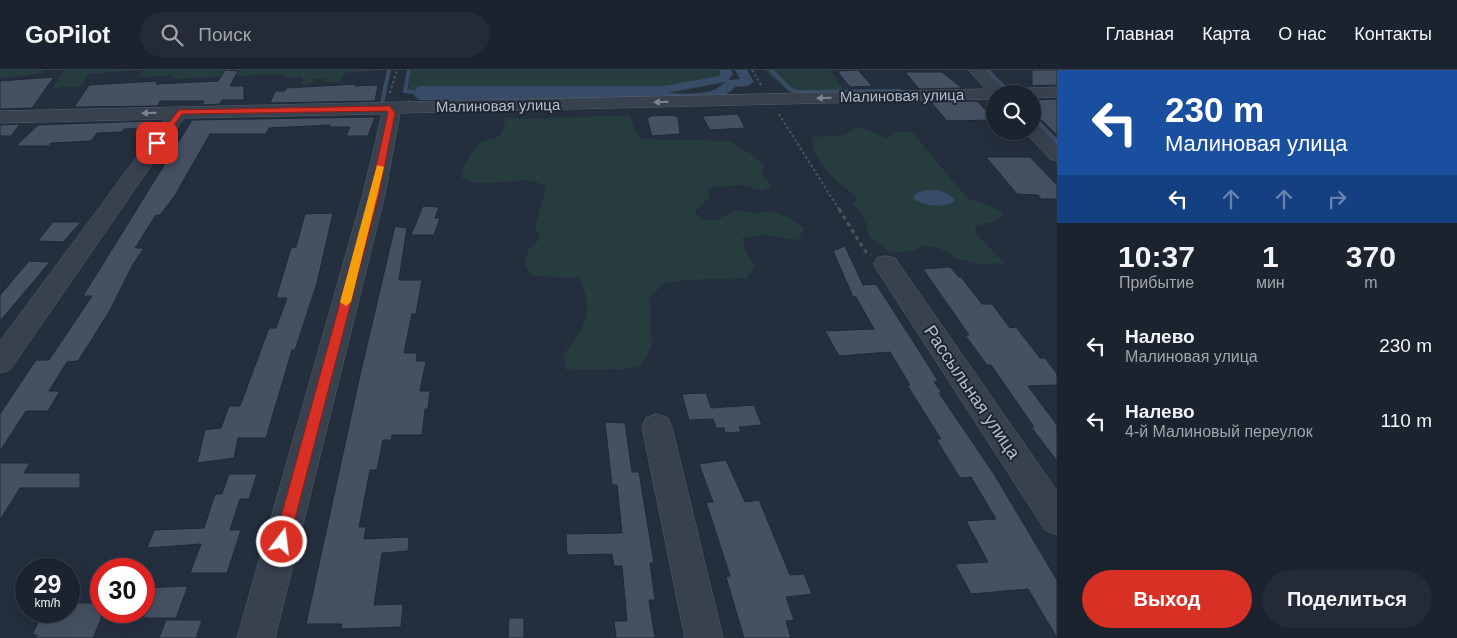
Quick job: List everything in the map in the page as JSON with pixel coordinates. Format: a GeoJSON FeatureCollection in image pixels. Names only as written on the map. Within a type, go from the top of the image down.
{"type":"FeatureCollection","features":[{"type":"Feature","properties":{"kind":"street"},"geometry":{"type":"LineString","coordinates":[[977,70],[991,85]]}},
{"type":"Feature","properties":{"kind":"street","name":"Малиновая улица"},"geometry":{"type":"LineString","coordinates":[[0,117],[770,100],[851,92],[949,91],[986,93]]}},
{"type":"Feature","properties":{"kind":"street"},"geometry":{"type":"LineString","coordinates":[[1041,93],[1057,92]]}},
{"type":"Feature","properties":{"kind":"street"},"geometry":{"type":"LineString","coordinates":[[256,638],[374,194],[391,113],[390,108]]}},
{"type":"Feature","properties":{"kind":"street"},"geometry":{"type":"LineString","coordinates":[[0,362],[179,112]]}},
{"type":"Feature","properties":{"kind":"street"},"geometry":{"type":"LineString","coordinates":[[1041,138],[1057,155]]}},
{"type":"Feature","properties":{"kind":"street","name":"Рассыльная улица"},"geometry":{"type":"LineString","coordinates":[[886,264],[1057,519]]}},
{"type":"Feature","properties":{"kind":"street"},"geometry":{"type":"LineString","coordinates":[[657,427],[704,638]]}},
{"type":"Feature","properties":{"kind":"path"},"geometry":{"type":"LineString","coordinates":[[390,108],[387,104],[397,70]]}},
{"type":"Feature","properties":{"kind":"path"},"geometry":{"type":"LineString","coordinates":[[752,70],[865,251],[886,264]]}},
{"type":"Feature","properties":{"kind":"green space"},"geometry":{"type":"Polygon","coordinates":[[[0,70],[45,70],[34,75],[0,78],[0,70]]]}},
{"type":"Feature","properties":{"kind":"green space"},"geometry":{"type":"Polygon","coordinates":[[[64,70],[139,70],[88,74],[82,86],[53,88],[64,70]]]}},
{"type":"Feature","properties":{"kind":"green space"},"geometry":{"type":"Polygon","coordinates":[[[143,70],[384,70],[344,73],[339,83],[325,82],[326,78],[314,79],[311,84],[301,84],[303,77],[285,78],[285,74],[171,79],[172,75],[137,78],[143,70]]]}},
{"type":"Feature","properties":{"kind":"green space"},"geometry":{"type":"Polygon","coordinates":[[[411,70],[725,70],[727,74],[723,79],[663,90],[421,89],[413,92],[408,89],[411,70]]]}},
{"type":"Feature","properties":{"kind":"green space"},"geometry":{"type":"Polygon","coordinates":[[[763,70],[830,70],[846,92],[790,93],[763,70]]]}},
{"type":"Feature","properties":{"kind":"green space"},"geometry":{"type":"Polygon","coordinates":[[[630,115],[634,128],[641,139],[729,141],[753,155],[765,166],[762,175],[772,186],[762,191],[741,185],[709,188],[710,197],[694,212],[703,220],[717,220],[735,210],[754,213],[772,211],[791,219],[804,228],[798,240],[764,235],[742,238],[745,249],[755,266],[747,278],[682,280],[665,284],[649,296],[652,345],[642,365],[624,369],[566,370],[563,356],[582,328],[587,311],[584,290],[579,278],[532,276],[524,262],[529,249],[540,239],[535,226],[546,188],[538,183],[529,181],[472,182],[462,178],[463,170],[468,158],[476,147],[502,133],[505,117],[523,119],[630,115]]]}},
{"type":"Feature","properties":{"kind":"green space"},"geometry":{"type":"Polygon","coordinates":[[[856,128],[888,138],[895,132],[912,132],[967,198],[990,206],[1004,214],[994,221],[975,226],[976,233],[1005,263],[980,264],[957,259],[940,248],[924,245],[912,251],[891,253],[869,237],[864,219],[853,204],[858,199],[828,172],[813,147],[812,137],[840,136],[856,128]]]}},
{"type":"Feature","properties":{"kind":"water"},"geometry":{"type":"Polygon","coordinates":[[[925,190],[942,191],[955,201],[945,205],[934,206],[913,199],[915,194],[925,190]]]}},
{"type":"Feature","properties":{"kind":"building"},"geometry":{"type":"Polygon","coordinates":[[[225,70],[238,71],[230,86],[244,86],[244,100],[222,100],[220,104],[202,105],[204,101],[160,101],[158,106],[74,107],[89,85],[158,81],[156,84],[218,81],[225,70]]]}},
{"type":"Feature","properties":{"kind":"building"},"geometry":{"type":"Polygon","coordinates":[[[858,70],[872,86],[850,87],[837,71],[858,70]]]}},
{"type":"Feature","properties":{"kind":"building"},"geometry":{"type":"Polygon","coordinates":[[[1032,70],[1057,70],[1057,85],[1032,85],[1032,70]]]}},
{"type":"Feature","properties":{"kind":"building"},"geometry":{"type":"Polygon","coordinates":[[[905,72],[942,72],[962,88],[919,89],[905,72]]]}},
{"type":"Feature","properties":{"kind":"building"},"geometry":{"type":"Polygon","coordinates":[[[54,77],[32,108],[0,109],[0,81],[54,77]]]}},
{"type":"Feature","properties":{"kind":"building"},"geometry":{"type":"Polygon","coordinates":[[[356,84],[355,86],[378,85],[375,101],[270,103],[275,91],[285,91],[286,88],[356,84]]]}},
{"type":"Feature","properties":{"kind":"building"},"geometry":{"type":"Polygon","coordinates":[[[1057,99],[1057,135],[1041,120],[1041,100],[1057,99]]]}},
{"type":"Feature","properties":{"kind":"building"},"geometry":{"type":"Polygon","coordinates":[[[977,101],[986,110],[986,120],[947,121],[931,102],[977,101]]]}},
{"type":"Feature","properties":{"kind":"building"},"geometry":{"type":"Polygon","coordinates":[[[738,114],[745,128],[710,130],[702,116],[738,114]]]}},
{"type":"Feature","properties":{"kind":"building"},"geometry":{"type":"Polygon","coordinates":[[[672,115],[678,117],[680,134],[652,136],[647,118],[649,116],[672,115]]]}},
{"type":"Feature","properties":{"kind":"building"},"geometry":{"type":"Polygon","coordinates":[[[375,117],[368,136],[346,136],[350,127],[329,127],[330,125],[269,128],[266,134],[210,134],[174,197],[160,215],[156,215],[135,248],[144,248],[132,266],[109,312],[78,361],[67,362],[49,391],[60,391],[48,411],[26,411],[0,451],[0,414],[36,360],[49,360],[92,296],[83,296],[192,120],[375,117]]]}},
{"type":"Feature","properties":{"kind":"building"},"geometry":{"type":"Polygon","coordinates":[[[148,121],[145,128],[124,129],[122,132],[97,133],[91,141],[51,143],[49,146],[16,146],[38,125],[148,121]]]}},
{"type":"Feature","properties":{"kind":"building"},"geometry":{"type":"Polygon","coordinates":[[[20,124],[11,136],[0,136],[0,125],[20,124]]]}},
{"type":"Feature","properties":{"kind":"building"},"geometry":{"type":"Polygon","coordinates":[[[986,157],[1030,157],[1057,185],[1057,199],[1041,199],[1038,195],[1017,194],[986,157]]]}},
{"type":"Feature","properties":{"kind":"building"},"geometry":{"type":"Polygon","coordinates":[[[423,206],[439,207],[435,218],[440,218],[434,235],[411,235],[423,206]]]}},
{"type":"Feature","properties":{"kind":"building"},"geometry":{"type":"Polygon","coordinates":[[[333,213],[317,283],[295,350],[292,350],[266,438],[238,438],[234,458],[197,463],[205,430],[221,428],[229,406],[240,406],[269,328],[276,328],[287,298],[276,298],[291,248],[296,247],[305,214],[333,213]]]}},
{"type":"Feature","properties":{"kind":"building"},"geometry":{"type":"Polygon","coordinates":[[[53,222],[81,222],[63,242],[38,241],[53,222]]]}},
{"type":"Feature","properties":{"kind":"building"},"geometry":{"type":"Polygon","coordinates":[[[395,226],[407,228],[399,280],[422,280],[416,314],[412,314],[404,353],[417,353],[416,361],[426,361],[420,391],[430,391],[428,409],[425,409],[422,435],[392,435],[391,440],[383,440],[377,470],[370,470],[359,527],[366,527],[364,539],[409,537],[408,551],[382,553],[374,605],[403,604],[401,627],[341,629],[342,624],[306,624],[360,375],[395,226]]]}},
{"type":"Feature","properties":{"kind":"building"},"geometry":{"type":"Polygon","coordinates":[[[845,246],[863,285],[876,284],[918,349],[938,381],[934,382],[942,393],[939,393],[994,474],[1057,580],[1057,638],[1028,589],[971,594],[955,564],[988,562],[966,521],[996,519],[971,477],[960,478],[936,439],[941,439],[907,385],[910,385],[890,352],[839,356],[825,331],[874,329],[856,297],[853,297],[833,251],[845,246]]]}},
{"type":"Feature","properties":{"kind":"building"},"geometry":{"type":"Polygon","coordinates":[[[29,261],[50,262],[0,321],[0,295],[29,261]]]}},
{"type":"Feature","properties":{"kind":"building"},"geometry":{"type":"Polygon","coordinates":[[[950,267],[961,277],[982,304],[992,304],[1010,328],[1016,327],[1040,358],[1045,358],[1057,374],[1057,385],[1028,386],[1057,425],[1057,461],[1031,427],[1034,427],[991,365],[987,365],[965,335],[969,335],[923,269],[950,267]]]}},
{"type":"Feature","properties":{"kind":"building"},"geometry":{"type":"Polygon","coordinates":[[[706,393],[711,408],[754,405],[762,425],[739,427],[741,432],[725,433],[724,428],[716,428],[713,419],[689,420],[682,394],[706,393]]]}},
{"type":"Feature","properties":{"kind":"building"},"geometry":{"type":"Polygon","coordinates":[[[605,422],[625,423],[632,472],[639,472],[654,563],[650,563],[655,600],[649,600],[655,638],[616,638],[614,621],[627,621],[622,566],[614,566],[612,554],[567,555],[566,534],[622,533],[617,485],[612,485],[605,422]]]}},
{"type":"Feature","properties":{"kind":"building"},"geometry":{"type":"Polygon","coordinates":[[[726,460],[745,502],[759,500],[790,575],[804,574],[812,594],[786,597],[794,620],[786,621],[791,638],[744,638],[726,577],[730,576],[706,502],[713,502],[699,464],[726,460]]]}},
{"type":"Feature","properties":{"kind":"building"},"geometry":{"type":"Polygon","coordinates":[[[0,463],[30,463],[24,473],[80,473],[80,488],[20,488],[0,520],[0,463]]]}},
{"type":"Feature","properties":{"kind":"building"},"geometry":{"type":"Polygon","coordinates":[[[229,474],[257,474],[249,499],[240,499],[230,530],[241,530],[227,573],[190,573],[201,544],[147,548],[154,530],[204,528],[215,494],[222,494],[229,474]]]}},
{"type":"Feature","properties":{"kind":"building"},"geometry":{"type":"Polygon","coordinates":[[[188,586],[176,618],[155,618],[155,588],[188,586]]]}},
{"type":"Feature","properties":{"kind":"building"},"geometry":{"type":"Polygon","coordinates":[[[80,603],[90,603],[90,623],[99,623],[93,638],[35,638],[37,635],[32,635],[38,623],[80,623],[80,603]]]}},
{"type":"Feature","properties":{"kind":"building"},"geometry":{"type":"Polygon","coordinates":[[[509,618],[524,618],[524,638],[508,638],[509,618]]]}},
{"type":"Feature","properties":{"kind":"building"},"geometry":{"type":"Polygon","coordinates":[[[166,620],[202,620],[196,638],[159,638],[166,620]]]}},
{"type":"Feature","properties":{"kind":"waterway"},"geometry":{"type":"LineString","coordinates":[[382,103],[389,70]]}},
{"type":"Feature","properties":{"kind":"waterway"},"geometry":{"type":"LineString","coordinates":[[409,70],[405,91],[426,94]]}},
{"type":"Feature","properties":{"kind":"waterway"},"geometry":{"type":"LineString","coordinates":[[725,70],[727,74],[723,79],[663,90],[450,89],[421,90],[420,96],[709,96],[726,89],[731,83],[748,82],[741,70]]}},
{"type":"Feature","properties":{"kind":"waterway"},"geometry":{"type":"LineString","coordinates":[[771,70],[790,89],[797,92],[900,91]]}},
{"type":"Feature","properties":{"kind":"waterway"},"geometry":{"type":"LineString","coordinates":[[987,70],[1002,85]]}},
{"type":"Feature","properties":{"kind":"waterway"},"geometry":{"type":"LineString","coordinates":[[1041,125],[1057,141]]}},
{"type":"Feature","properties":{"kind":"slow traffic"},"geometry":{"type":"LineString","coordinates":[[346,302],[380,167]]}},
{"type":"Feature","properties":{"kind":"route"},"geometry":{"type":"LineString","coordinates":[[157,143],[179,112],[390,108],[391,113],[374,194],[282,542]]}}]}
